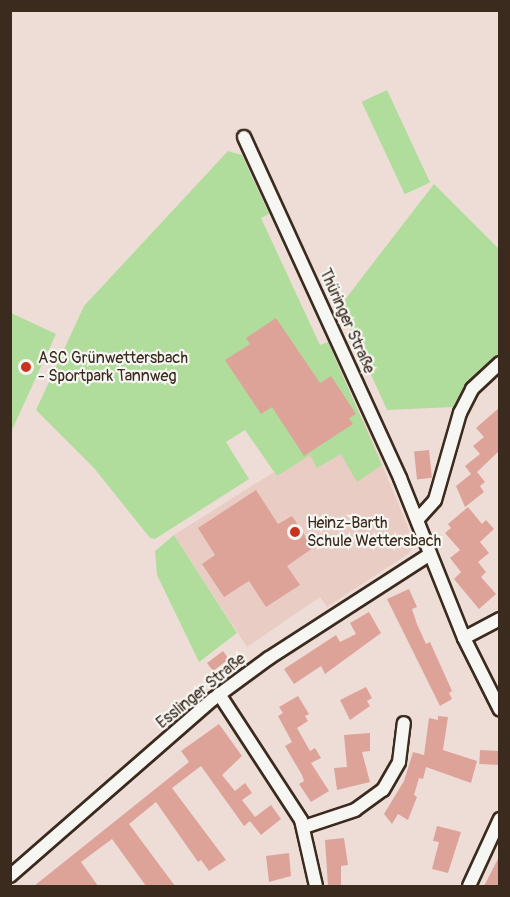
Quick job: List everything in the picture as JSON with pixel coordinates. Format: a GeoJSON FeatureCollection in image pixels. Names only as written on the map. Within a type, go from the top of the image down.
{"type":"FeatureCollection","features":[{"type":"Feature","properties":{"kind":"street","name":"Thüringer Straße"},"geometry":{"type":"LineString","coordinates":[[244,137],[418,519],[429,555],[464,638],[500,710]]}},
{"type":"Feature","properties":{"kind":"street"},"geometry":{"type":"LineString","coordinates":[[418,519],[435,500],[460,413],[472,389],[500,363]]}},
{"type":"Feature","properties":{"kind":"street","name":"Esslinger Straße"},"geometry":{"type":"LineString","coordinates":[[10,876],[219,694],[429,555]]}},
{"type":"Feature","properties":{"kind":"street"},"geometry":{"type":"LineString","coordinates":[[464,638],[500,619]]}},
{"type":"Feature","properties":{"kind":"street"},"geometry":{"type":"LineString","coordinates":[[219,694],[304,827],[316,886]]}},
{"type":"Feature","properties":{"kind":"street"},"geometry":{"type":"LineString","coordinates":[[304,827],[355,810],[383,790],[399,762],[404,723]]}},
{"type":"Feature","properties":{"kind":"street"},"geometry":{"type":"LineString","coordinates":[[469,886],[500,819]]}},
{"type":"Feature","properties":{"kind":"shaded area","name":"Heinz-Barth Schule Wettersbach"},"geometry":{"type":"Polygon","coordinates":[[[363,419],[415,544],[408,554],[327,607],[320,597],[247,647],[174,535],[274,472],[277,476],[363,419]]]}},
{"type":"Feature","properties":{"kind":"green space"},"geometry":{"type":"Polygon","coordinates":[[[387,90],[430,182],[405,194],[362,102],[387,90]]]}},
{"type":"Feature","properties":{"kind":"green space"},"geometry":{"type":"Polygon","coordinates":[[[228,151],[242,155],[269,214],[261,218],[320,345],[328,342],[382,465],[357,482],[341,454],[317,468],[310,455],[277,476],[245,430],[226,442],[249,479],[155,539],[150,538],[94,468],[36,410],[84,306],[228,151]]]}},
{"type":"Feature","properties":{"kind":"green space"},"geometry":{"type":"Polygon","coordinates":[[[434,184],[499,249],[499,353],[454,407],[387,410],[340,306],[434,184]]]}},
{"type":"Feature","properties":{"kind":"green space","name":"ASC Grünwettersbach - Sportpark Tannweg"},"geometry":{"type":"Polygon","coordinates":[[[11,313],[56,334],[11,432],[11,313]]]}},
{"type":"Feature","properties":{"kind":"green space"},"geometry":{"type":"Polygon","coordinates":[[[174,535],[237,633],[199,662],[157,575],[155,551],[174,535]]]}},
{"type":"Feature","properties":{"kind":"building"},"geometry":{"type":"Polygon","coordinates":[[[276,318],[320,383],[331,376],[356,414],[349,418],[353,424],[304,456],[272,407],[261,414],[225,360],[250,344],[246,338],[276,318]]]}},
{"type":"Feature","properties":{"kind":"building"},"geometry":{"type":"Polygon","coordinates":[[[500,407],[500,450],[477,472],[485,482],[480,486],[484,492],[465,507],[456,486],[471,474],[465,466],[480,454],[473,446],[484,437],[476,428],[500,407]]]}},
{"type":"Feature","properties":{"kind":"building"},"geometry":{"type":"Polygon","coordinates":[[[429,450],[432,478],[417,479],[414,452],[429,450]]]}},
{"type":"Feature","properties":{"kind":"building"},"geometry":{"type":"Polygon","coordinates":[[[256,490],[278,524],[292,516],[313,548],[287,566],[300,585],[266,607],[249,581],[224,597],[202,564],[215,555],[198,528],[256,490]]]}},
{"type":"Feature","properties":{"kind":"building"},"geometry":{"type":"Polygon","coordinates":[[[468,507],[482,524],[486,520],[494,529],[480,542],[489,553],[478,562],[486,572],[481,577],[496,594],[479,609],[454,579],[461,572],[450,558],[460,550],[445,533],[451,528],[448,524],[468,507]]]}},
{"type":"Feature","properties":{"kind":"building"},"geometry":{"type":"Polygon","coordinates":[[[409,589],[417,607],[412,609],[417,624],[426,644],[430,642],[452,691],[449,693],[452,699],[440,706],[387,599],[409,589]]]}},
{"type":"Feature","properties":{"kind":"building"},"geometry":{"type":"Polygon","coordinates":[[[369,612],[381,633],[325,674],[321,666],[294,684],[284,669],[336,635],[340,642],[356,634],[350,623],[369,612]]]}},
{"type":"Feature","properties":{"kind":"building"},"geometry":{"type":"Polygon","coordinates":[[[223,651],[229,659],[213,671],[207,663],[223,651]]]}},
{"type":"Feature","properties":{"kind":"building"},"geometry":{"type":"Polygon","coordinates":[[[366,687],[372,698],[367,701],[370,706],[350,720],[340,700],[366,687]]]}},
{"type":"Feature","properties":{"kind":"building"},"geometry":{"type":"Polygon","coordinates":[[[298,696],[309,714],[305,716],[308,721],[297,728],[310,751],[315,748],[321,758],[311,763],[329,791],[311,802],[299,784],[304,781],[302,775],[285,746],[292,742],[278,716],[283,713],[279,707],[298,696]]]}},
{"type":"Feature","properties":{"kind":"building"},"geometry":{"type":"Polygon","coordinates":[[[438,716],[448,717],[443,750],[477,761],[471,783],[426,767],[423,779],[419,778],[414,795],[417,797],[408,820],[398,814],[392,824],[384,814],[404,781],[413,752],[424,755],[429,718],[438,720],[438,716]]]}},
{"type":"Feature","properties":{"kind":"building"},"geometry":{"type":"Polygon","coordinates":[[[219,724],[242,756],[222,775],[235,791],[245,783],[252,793],[242,800],[255,817],[271,805],[281,819],[261,835],[250,821],[244,826],[201,766],[172,788],[226,860],[209,871],[201,860],[198,862],[156,802],[129,824],[175,886],[146,886],[112,839],[81,862],[98,886],[34,886],[189,762],[181,751],[219,724]]]}},
{"type":"Feature","properties":{"kind":"building"},"geometry":{"type":"Polygon","coordinates":[[[370,733],[370,751],[362,752],[370,782],[337,790],[334,768],[347,767],[344,735],[370,733]]]}},
{"type":"Feature","properties":{"kind":"building"},"geometry":{"type":"Polygon","coordinates":[[[480,750],[500,751],[499,765],[479,764],[480,750]]]}},
{"type":"Feature","properties":{"kind":"building"},"geometry":{"type":"Polygon","coordinates":[[[437,826],[461,832],[448,873],[432,869],[439,842],[433,841],[437,826]]]}},
{"type":"Feature","properties":{"kind":"building"},"geometry":{"type":"Polygon","coordinates":[[[344,838],[348,865],[341,866],[341,886],[328,886],[325,840],[344,838]]]}},
{"type":"Feature","properties":{"kind":"building"},"geometry":{"type":"Polygon","coordinates":[[[289,853],[291,876],[269,882],[266,856],[289,853]]]}},
{"type":"Feature","properties":{"kind":"building"},"geometry":{"type":"Polygon","coordinates":[[[500,855],[500,886],[484,886],[500,855]]]}},
{"type":"Feature","properties":{"kind":"place","name":"ASC Grünwettersbach - Sportpark Tannweg"},"geometry":{"type":"Point","coordinates":[26,367]}},
{"type":"Feature","properties":{"kind":"place","name":"Heinz-Barth Schule Wettersbach"},"geometry":{"type":"Point","coordinates":[295,532]}}]}
